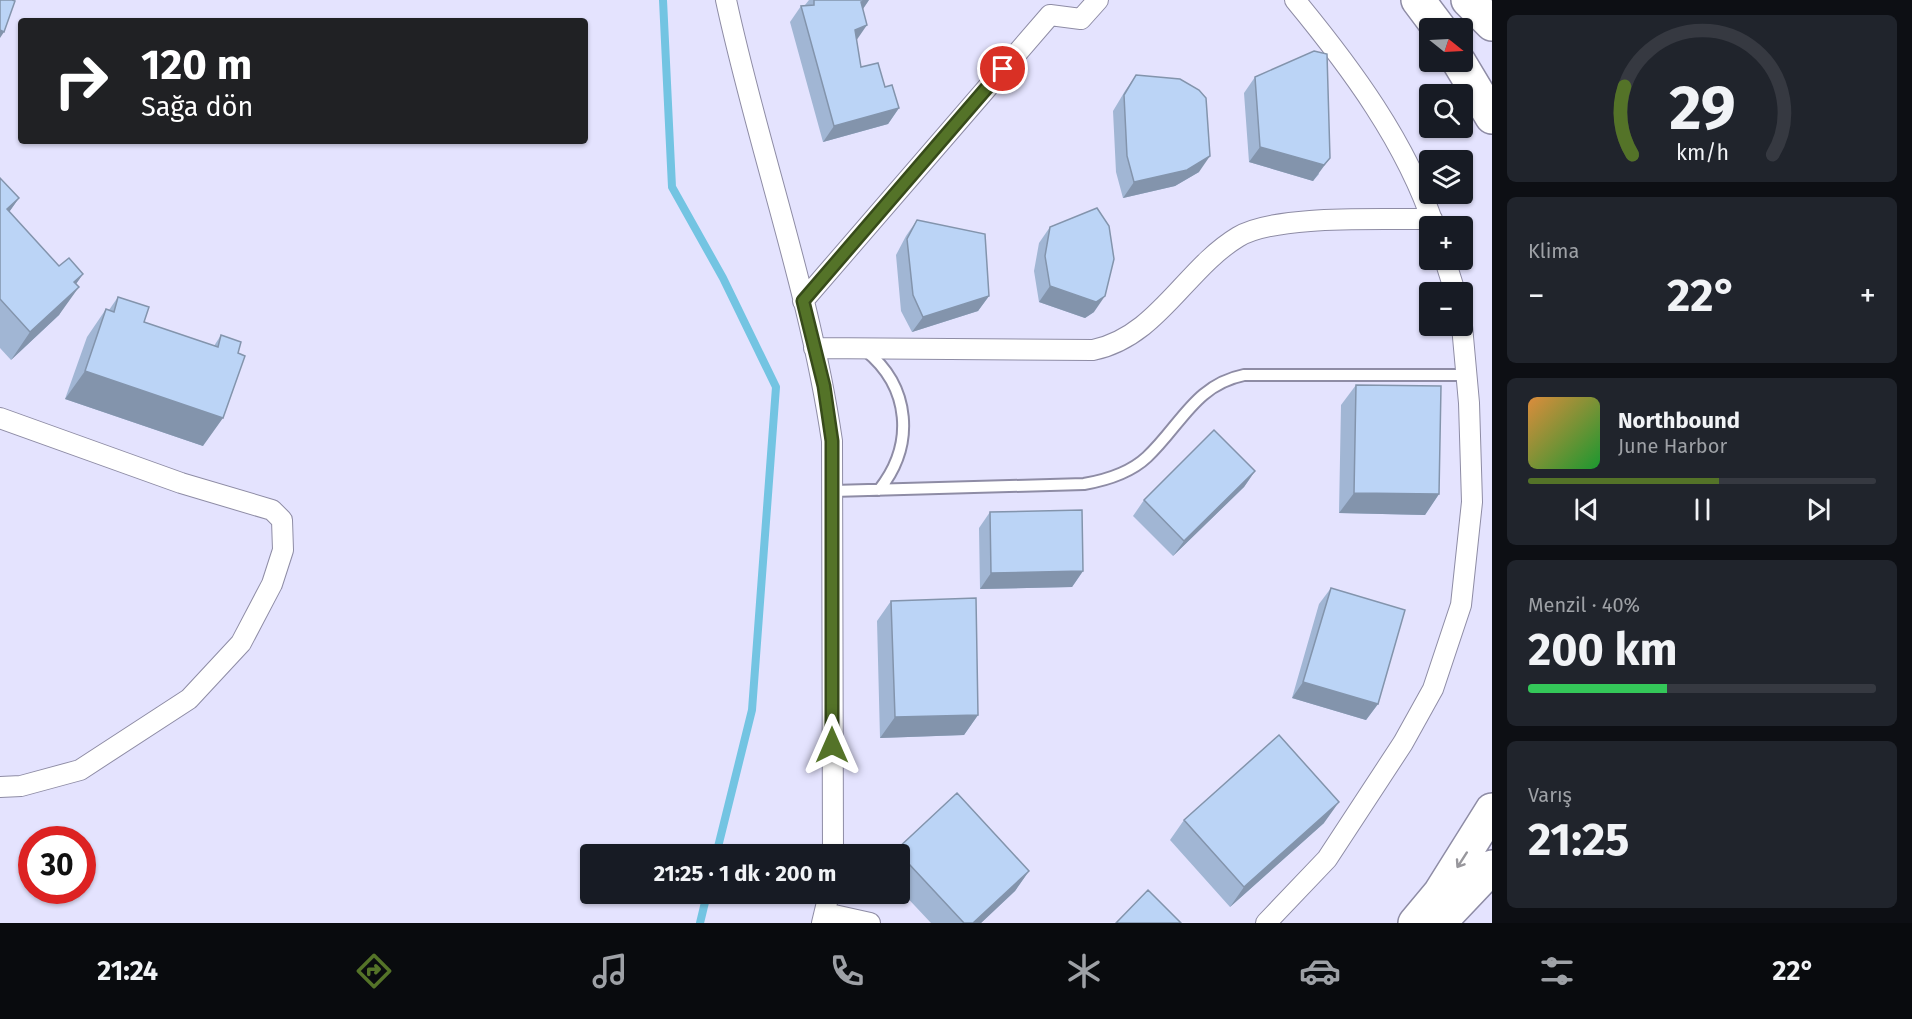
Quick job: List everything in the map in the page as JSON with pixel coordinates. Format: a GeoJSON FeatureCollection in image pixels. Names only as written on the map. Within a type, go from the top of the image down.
{"type":"FeatureCollection","features":[{"type":"Feature","properties":{"kind":"highway"},"geometry":{"type":"LineString","coordinates":[[1418,0],[1432,18]]}},
{"type":"Feature","properties":{"kind":"highway"},"geometry":{"type":"LineString","coordinates":[[1468,0],[1492,24]]}},
{"type":"Feature","properties":{"kind":"highway"},"geometry":{"type":"LineString","coordinates":[[1465,72],[1492,117]]}},
{"type":"Feature","properties":{"kind":"highway"},"geometry":{"type":"LineString","coordinates":[[1415,923],[1440,893],[1492,810]]}},
{"type":"Feature","properties":{"kind":"highway"},"geometry":{"type":"LineString","coordinates":[[1439,923],[1492,867]]}},
{"type":"Feature","properties":{"kind":"street"},"geometry":{"type":"LineString","coordinates":[[726,0],[742,72],[778,199],[824,386],[832,441],[833,844]]}},
{"type":"Feature","properties":{"kind":"street"},"geometry":{"type":"LineString","coordinates":[[803,301],[1046,8],[1081,19],[1098,0]]}},
{"type":"Feature","properties":{"kind":"street"},"geometry":{"type":"LineString","coordinates":[[1295,0],[1322,32],[1385,120],[1424,195],[1431,216]]}},
{"type":"Feature","properties":{"kind":"street"},"geometry":{"type":"LineString","coordinates":[[814,348],[1093,350],[1109,347],[1140,330],[1215,252],[1240,236],[1263,227],[1288,223],[1419,223]]}},
{"type":"Feature","properties":{"kind":"street"},"geometry":{"type":"LineString","coordinates":[[1266,923],[1327,859],[1374,791],[1433,689],[1461,605],[1472,502],[1467,375],[1463,336]]}},
{"type":"Feature","properties":{"kind":"street"},"geometry":{"type":"LineString","coordinates":[[0,418],[181,483],[272,510],[282,519],[283,550],[272,584],[241,643],[189,699],[80,770],[21,786],[0,788]]}},
{"type":"Feature","properties":{"kind":"street"},"geometry":{"type":"LineString","coordinates":[[825,910],[870,923]]}},
{"type":"Feature","properties":{"kind":"lane"},"geometry":{"type":"LineString","coordinates":[[863,348],[876,358],[891,378],[904,416],[902,448],[889,477],[879,490]]}},
{"type":"Feature","properties":{"kind":"lane"},"geometry":{"type":"LineString","coordinates":[[833,491],[1084,484],[1102,481],[1119,475],[1147,457],[1208,388],[1230,378],[1244,375],[1467,375]]}},
{"type":"Feature","properties":{"kind":"building"},"geometry":{"type":"Polygon","coordinates":[[[0,0],[15,1],[4,32],[0,30],[0,0]]]}},
{"type":"Feature","properties":{"kind":"building"},"geometry":{"type":"Polygon","coordinates":[[[814,0],[868,0],[861,2],[867,25],[855,30],[861,67],[878,63],[885,87],[892,85],[899,108],[834,126],[801,6],[814,5],[814,0]]]}},
{"type":"Feature","properties":{"kind":"building"},"geometry":{"type":"Polygon","coordinates":[[[1314,51],[1327,54],[1330,158],[1324,165],[1260,147],[1255,77],[1314,51]]]}},
{"type":"Feature","properties":{"kind":"building"},"geometry":{"type":"Polygon","coordinates":[[[1136,75],[1180,79],[1199,90],[1206,98],[1210,156],[1187,170],[1134,182],[1127,156],[1124,95],[1136,75]]]}},
{"type":"Feature","properties":{"kind":"building"},"geometry":{"type":"Polygon","coordinates":[[[0,178],[19,198],[7,209],[59,266],[69,258],[83,274],[74,282],[79,287],[30,332],[0,299],[0,178]]]}},
{"type":"Feature","properties":{"kind":"building"},"geometry":{"type":"Polygon","coordinates":[[[1097,208],[1109,226],[1114,259],[1105,296],[1096,302],[1050,286],[1045,256],[1050,227],[1097,208]]]}},
{"type":"Feature","properties":{"kind":"building"},"geometry":{"type":"Polygon","coordinates":[[[917,220],[985,234],[989,296],[923,317],[913,295],[907,239],[917,220]]]}},
{"type":"Feature","properties":{"kind":"building"},"geometry":{"type":"Polygon","coordinates":[[[118,297],[149,307],[144,322],[218,347],[221,335],[241,342],[238,353],[245,356],[223,418],[85,371],[106,309],[114,312],[118,297]]]}},
{"type":"Feature","properties":{"kind":"building"},"geometry":{"type":"Polygon","coordinates":[[[1356,385],[1441,386],[1439,494],[1354,493],[1356,385]]]}},
{"type":"Feature","properties":{"kind":"building"},"geometry":{"type":"Polygon","coordinates":[[[1214,430],[1255,471],[1184,541],[1144,500],[1214,430]]]}},
{"type":"Feature","properties":{"kind":"building"},"geometry":{"type":"Polygon","coordinates":[[[1082,510],[1083,571],[991,573],[990,512],[1082,510]]]}},
{"type":"Feature","properties":{"kind":"building"},"geometry":{"type":"Polygon","coordinates":[[[1331,588],[1405,610],[1378,704],[1303,682],[1331,588]]]}},
{"type":"Feature","properties":{"kind":"building"},"geometry":{"type":"Polygon","coordinates":[[[976,598],[978,715],[895,717],[891,601],[976,598]]]}},
{"type":"Feature","properties":{"kind":"building"},"geometry":{"type":"Polygon","coordinates":[[[1279,735],[1339,802],[1244,887],[1184,820],[1279,735]]]}},
{"type":"Feature","properties":{"kind":"building"},"geometry":{"type":"Polygon","coordinates":[[[957,793],[1029,871],[973,923],[964,923],[910,865],[910,844],[902,844],[957,793]]]}},
{"type":"Feature","properties":{"kind":"building"},"geometry":{"type":"Polygon","coordinates":[[[1148,890],[1181,923],[1116,923],[1148,890]]]}},
{"type":"Feature","properties":{"kind":"waterway"},"geometry":{"type":"LineString","coordinates":[[663,0],[672,187],[723,278],[776,387],[752,710],[719,844]]}},
{"type":"Feature","properties":{"kind":"waterway"},"geometry":{"type":"LineString","coordinates":[[700,923],[705,904]]}},
{"type":"Feature","properties":{"kind":"route"},"geometry":{"type":"LineString","coordinates":[[832,745],[832,441],[824,386],[803,301],[1003,69]]}}]}
